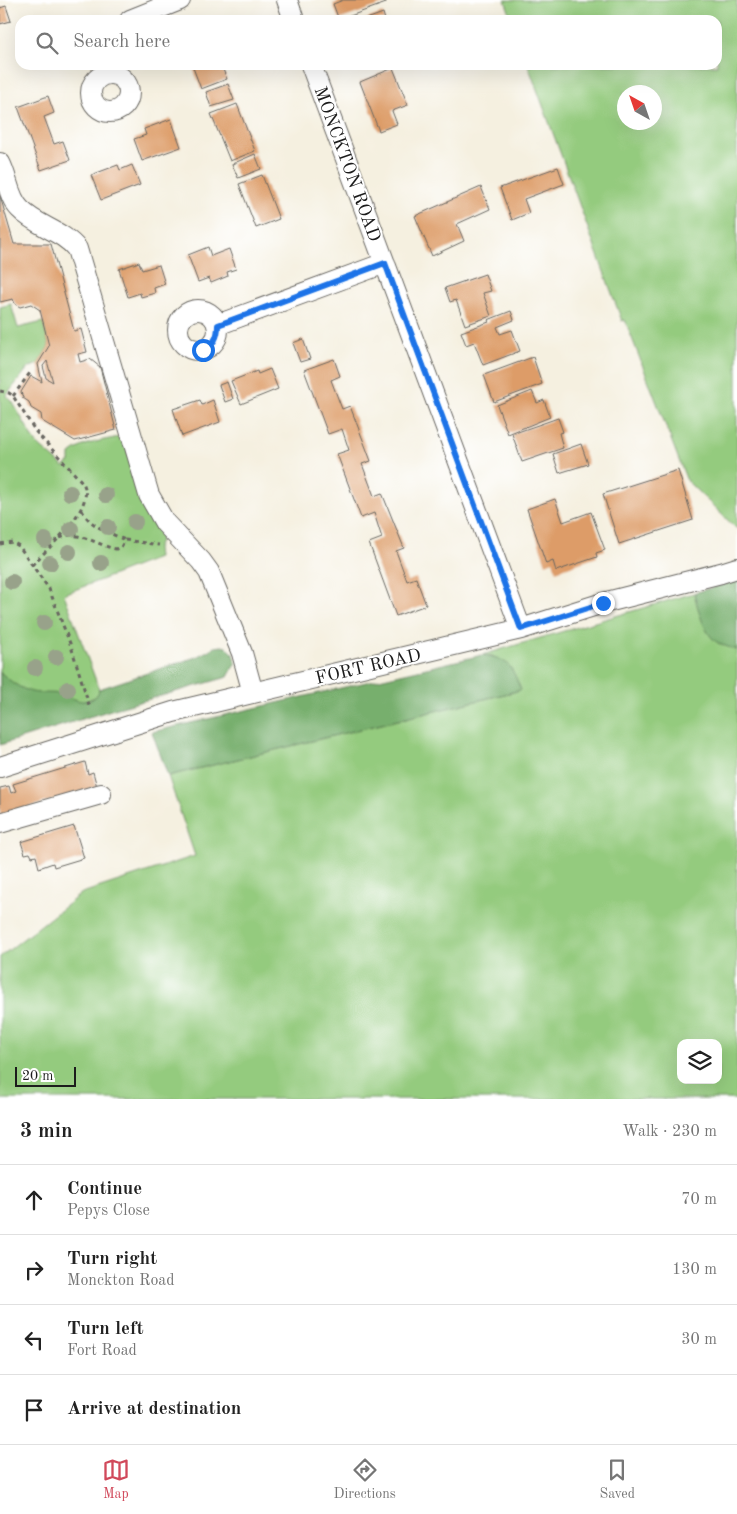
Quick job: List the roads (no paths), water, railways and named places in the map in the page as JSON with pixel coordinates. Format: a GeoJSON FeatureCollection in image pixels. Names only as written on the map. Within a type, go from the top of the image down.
{"type":"FeatureCollection","features":[{"type":"Feature","properties":{"kind":"street"},"geometry":{"type":"LineString","coordinates":[[142,15],[180,0]]}},
{"type":"Feature","properties":{"kind":"street"},"geometry":{"type":"LineString","coordinates":[[287,0],[292,15]]}},
{"type":"Feature","properties":{"kind":"street","name":"MONCKTON ROAD"},"geometry":{"type":"LineString","coordinates":[[313,70],[521,629]]}},
{"type":"Feature","properties":{"kind":"street"},"geometry":{"type":"LineString","coordinates":[[0,163],[13,200],[19,209],[70,242],[77,249],[148,491],[165,523],[201,561],[211,576],[242,653],[253,693]]}},
{"type":"Feature","properties":{"kind":"street"},"geometry":{"type":"LineString","coordinates":[[218,325],[385,263]]}},
{"type":"Feature","properties":{"kind":"street","name":"FORT ROAD"},"geometry":{"type":"LineString","coordinates":[[0,767],[173,712],[521,629],[603,603],[737,568]]}},
{"type":"Feature","properties":{"kind":"street"},"geometry":{"type":"LineString","coordinates":[[0,823],[101,794]]}}]}
